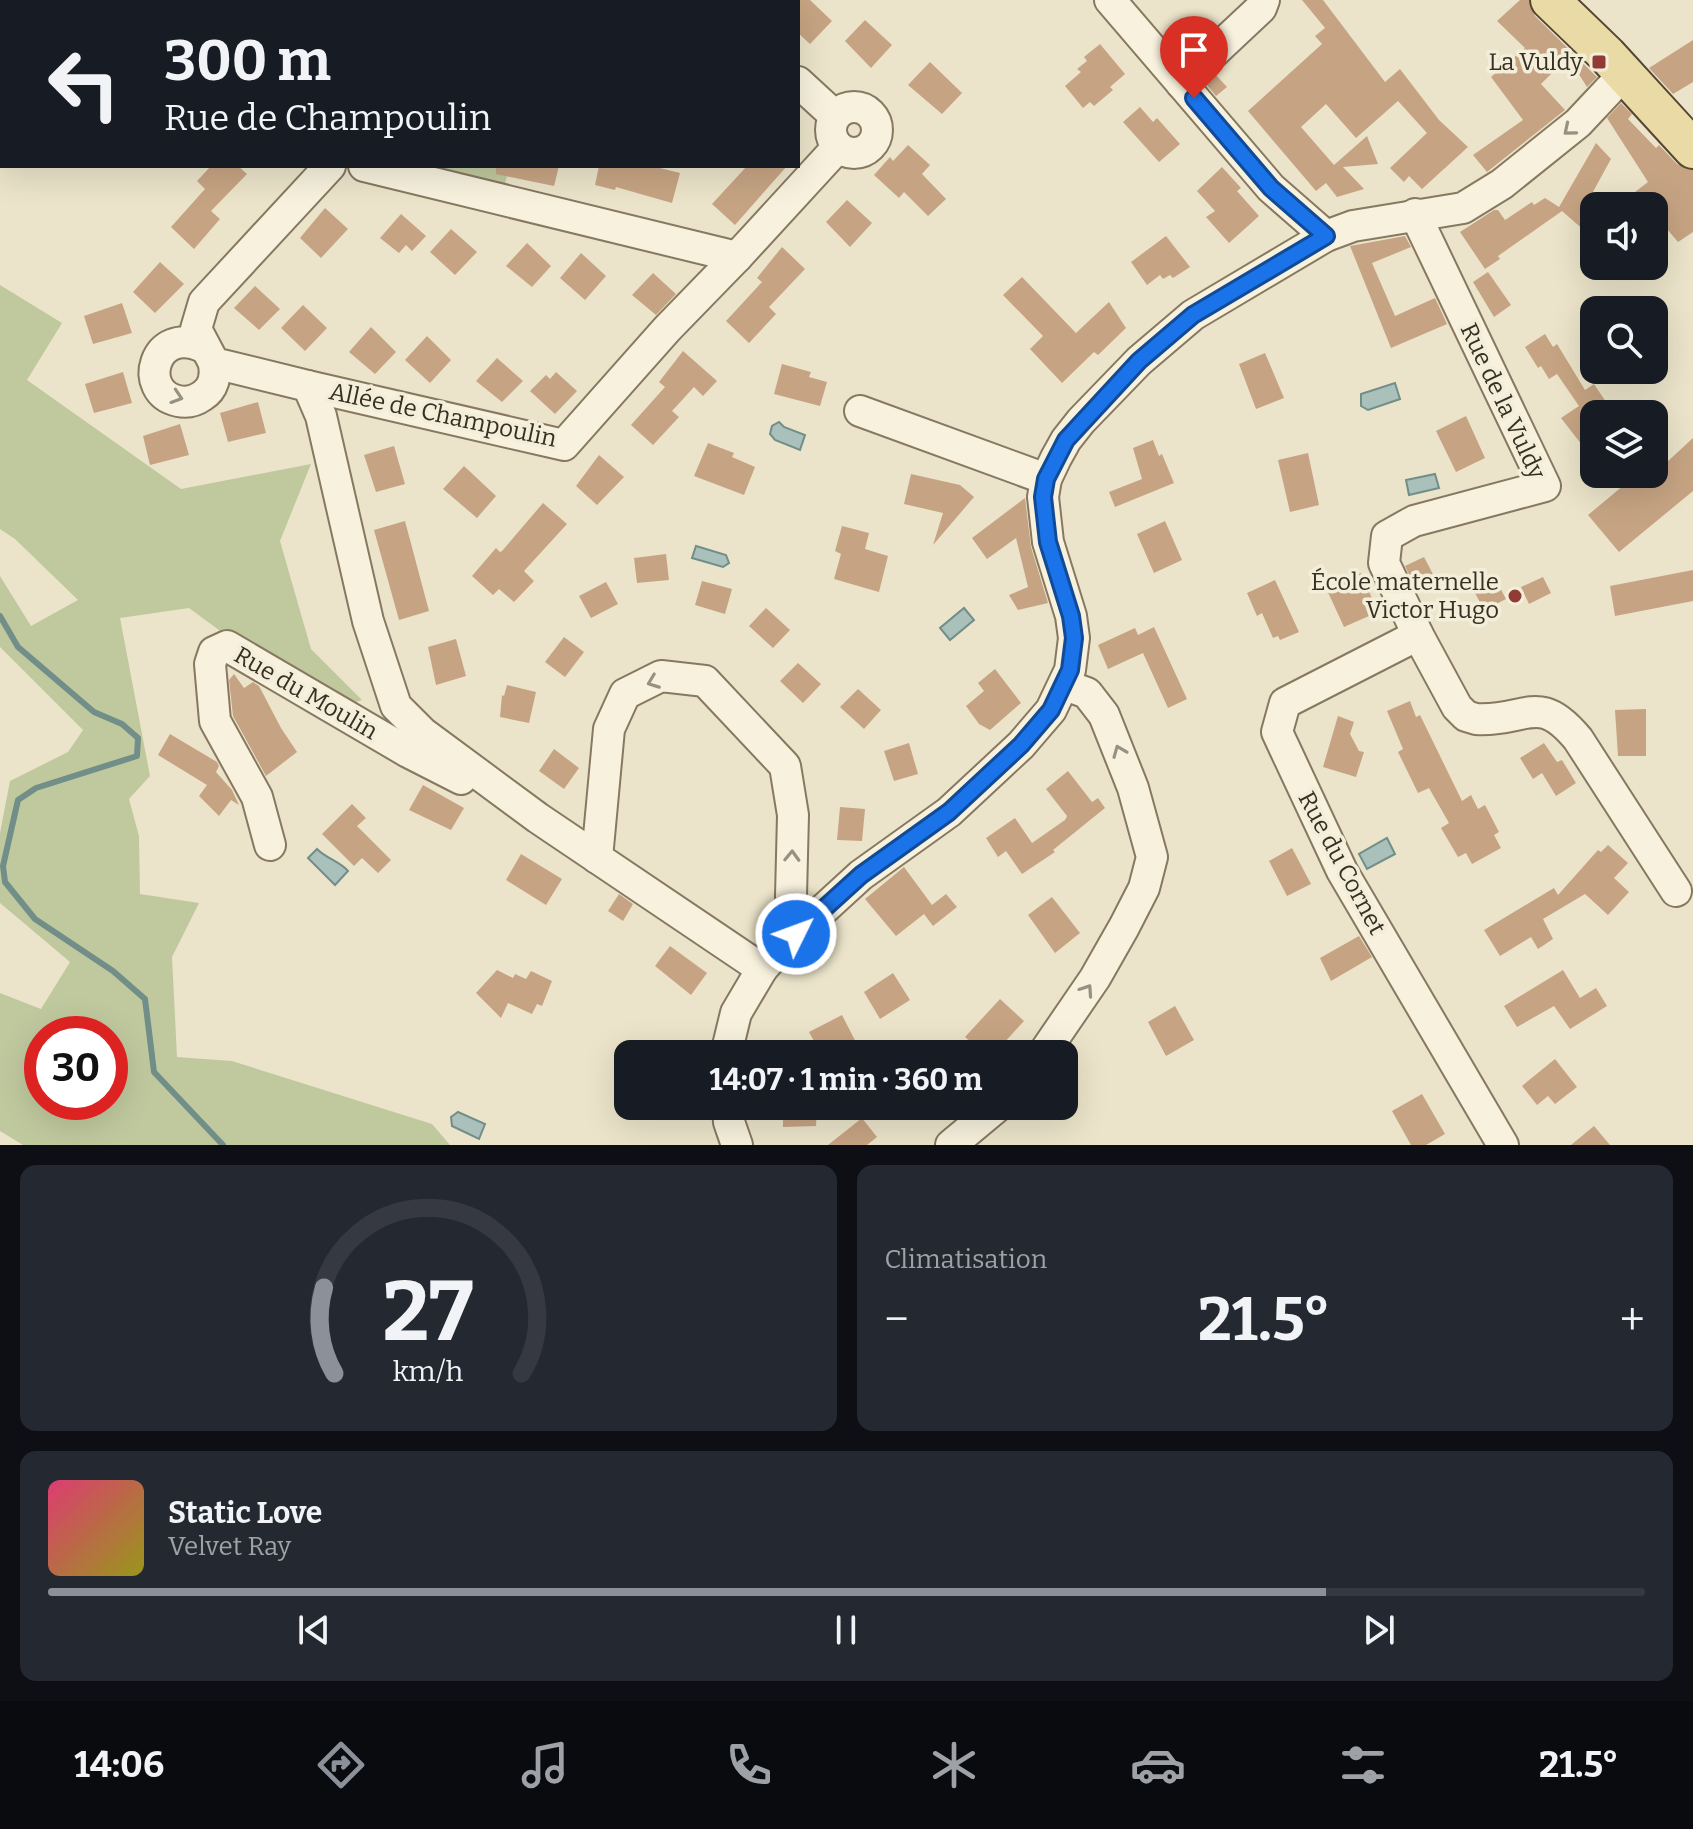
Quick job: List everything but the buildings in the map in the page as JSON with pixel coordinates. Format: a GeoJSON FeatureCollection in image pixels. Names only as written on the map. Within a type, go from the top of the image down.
{"type":"FeatureCollection","features":[{"type":"Feature","properties":{"kind":"main road"},"geometry":{"type":"LineString","coordinates":[[1550,0],[1693,149]]}},
{"type":"Feature","properties":{"kind":"street"},"geometry":{"type":"LineString","coordinates":[[1110,0],[1271,188],[1326,236]]}},
{"type":"Feature","properties":{"kind":"street"},"geometry":{"type":"LineString","coordinates":[[1181,83],[1261,8],[1264,0]]}},
{"type":"Feature","properties":{"kind":"street"},"geometry":{"type":"LineString","coordinates":[[729,1040],[736,1013],[762,969],[861,875],[949,812],[1011,755],[1038,729],[1065,685],[1074,638],[1071,616],[1048,542],[1043,497],[1046,479],[1066,440],[1081,421],[1165,338],[1193,315],[1326,236],[1353,226],[1463,208],[1502,184],[1578,123],[1624,74]]}},
{"type":"Feature","properties":{"kind":"street"},"geometry":{"type":"LineString","coordinates":[[800,84],[835,116]]}},
{"type":"Feature","properties":{"kind":"street"},"geometry":{"type":"LineString","coordinates":[[849,108],[864,110],[874,121],[876,129],[872,143],[867,149],[852,153],[838,147],[831,135],[835,116],[849,108]]}},
{"type":"Feature","properties":{"kind":"street","name":"Allée de Champoulin"},"geometry":{"type":"LineString","coordinates":[[328,168],[204,302],[196,329],[209,355],[308,386],[564,445],[667,329],[838,147]]}},
{"type":"Feature","properties":{"kind":"street"},"geometry":{"type":"LineString","coordinates":[[372,168],[737,257]]}},
{"type":"Feature","properties":{"kind":"street","name":"Rue de la Vuldy"},"geometry":{"type":"LineString","coordinates":[[1415,214],[1545,486],[1414,521],[1387,536],[1384,563],[1457,707],[1466,716],[1483,720],[1547,711],[1563,721],[1578,739],[1676,891]]}},
{"type":"Feature","properties":{"kind":"street","name":"Allée de Champoulin"},"geometry":{"type":"LineString","coordinates":[[308,386],[321,416],[368,621],[396,706]]}},
{"type":"Feature","properties":{"kind":"street"},"geometry":{"type":"LineString","coordinates":[[860,411],[1046,479]]}},
{"type":"Feature","properties":{"kind":"street","name":"Rue du Cornet"},"geometry":{"type":"LineString","coordinates":[[1418,635],[1285,703],[1277,732],[1342,871],[1503,1145]]}},
{"type":"Feature","properties":{"kind":"street","name":"Rue du Moulin"},"geometry":{"type":"LineString","coordinates":[[270,845],[257,797],[215,721],[210,664],[214,652],[227,646],[408,752],[538,818]]}},
{"type":"Feature","properties":{"kind":"street"},"geometry":{"type":"LineString","coordinates":[[597,858],[609,729],[625,694],[661,676],[705,681],[785,766],[793,815],[791,896],[796,934]]}},
{"type":"Feature","properties":{"kind":"street"},"geometry":{"type":"LineString","coordinates":[[1053,1040],[1095,978],[1124,927],[1144,888],[1152,857],[1133,788],[1104,715],[1087,693],[1065,685]]}},
{"type":"Feature","properties":{"kind":"street","name":"Rue du Moulin"},"geometry":{"type":"LineString","coordinates":[[396,706],[423,733],[538,818],[762,969]]}},
{"type":"Feature","properties":{"kind":"street"},"geometry":{"type":"LineString","coordinates":[[729,1120],[737,1145]]}},
{"type":"Feature","properties":{"kind":"street"},"geometry":{"type":"LineString","coordinates":[[951,1145],[981,1120]]}},
{"type":"Feature","properties":{"kind":"green space"},"geometry":{"type":"Polygon","coordinates":[[[409,168],[509,168],[503,193],[409,168]]]}},
{"type":"Feature","properties":{"kind":"green space"},"geometry":{"type":"Polygon","coordinates":[[[0,285],[62,323],[27,380],[181,489],[311,464],[280,541],[311,649],[362,700],[324,713],[284,678],[189,608],[120,618],[150,776],[129,799],[139,836],[140,894],[199,903],[172,957],[177,1057],[232,1061],[432,1124],[450,1145],[23,1145],[0,1131],[0,993],[41,1009],[70,962],[0,903],[0,833],[10,781],[68,752],[83,730],[0,647],[0,576],[31,626],[78,600],[15,539],[0,529],[0,285]]]}},
{"type":"Feature","properties":{"kind":"water"},"geometry":{"type":"Polygon","coordinates":[[[1395,383],[1400,399],[1368,410],[1361,406],[1361,394],[1395,383]]]}},
{"type":"Feature","properties":{"kind":"water"},"geometry":{"type":"Polygon","coordinates":[[[779,422],[805,435],[800,450],[775,440],[770,434],[772,426],[779,422]]]}},
{"type":"Feature","properties":{"kind":"water"},"geometry":{"type":"Polygon","coordinates":[[[1435,474],[1439,488],[1409,495],[1406,480],[1435,474]]]}},
{"type":"Feature","properties":{"kind":"water"},"geometry":{"type":"Polygon","coordinates":[[[696,546],[726,555],[729,563],[723,567],[692,558],[696,546]]]}},
{"type":"Feature","properties":{"kind":"water"},"geometry":{"type":"Polygon","coordinates":[[[964,608],[974,620],[950,640],[940,628],[964,608]]]}},
{"type":"Feature","properties":{"kind":"water"},"geometry":{"type":"Polygon","coordinates":[[[1387,838],[1395,854],[1367,869],[1359,854],[1387,838]]]}},
{"type":"Feature","properties":{"kind":"water"},"geometry":{"type":"Polygon","coordinates":[[[317,849],[348,871],[335,885],[308,858],[317,849]]]}},
{"type":"Feature","properties":{"kind":"water"},"geometry":{"type":"Polygon","coordinates":[[[458,1112],[485,1124],[479,1139],[452,1126],[451,1117],[458,1112]]]}},
{"type":"Feature","properties":{"kind":"waterway"},"geometry":{"type":"LineString","coordinates":[[0,616],[18,647],[94,712],[122,724],[138,738],[137,756],[36,788],[18,800],[3,866],[5,882],[35,919],[113,971],[145,999],[154,1072],[223,1145]]}},
{"type":"Feature","properties":{"kind":"place","name":"La Vuldy"},"geometry":{"type":"Point","coordinates":[1599,62]}},
{"type":"Feature","properties":{"kind":"place","name":"École maternelle Victor Hugo"},"geometry":{"type":"Point","coordinates":[1515,596]}},
{"type":"Feature","properties":{"kind":"route"},"geometry":{"type":"LineString","coordinates":[[796,934],[861,875],[949,812],[1038,729],[1065,685],[1074,638],[1071,616],[1048,542],[1043,497],[1046,479],[1066,440],[1139,361],[1193,315],[1326,236],[1271,188],[1194,98]]}}]}
